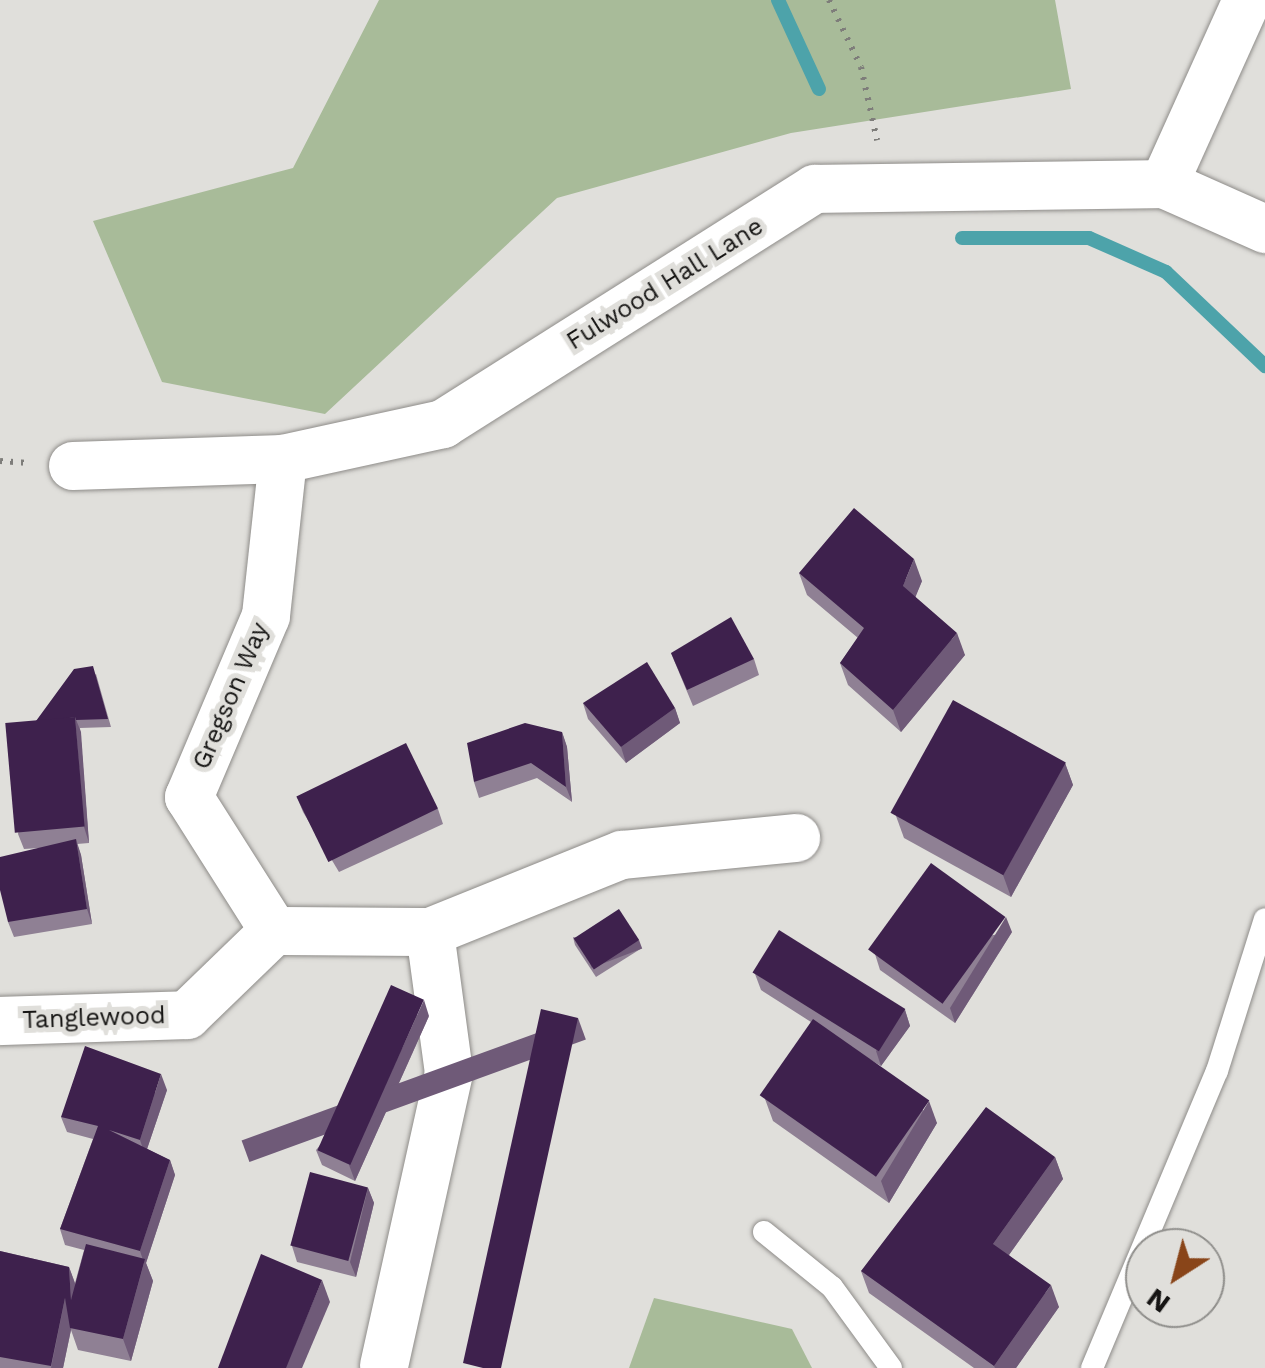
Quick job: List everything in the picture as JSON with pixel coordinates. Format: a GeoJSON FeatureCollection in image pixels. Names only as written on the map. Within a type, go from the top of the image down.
{"type":"FeatureCollection","features":[{"type":"Feature","properties":{"kind":"street"},"geometry":{"type":"LineString","coordinates":[[1164,184],[1247,0]]}},
{"type":"Feature","properties":{"kind":"street","name":"Fulwood Hall Lane"},"geometry":{"type":"LineString","coordinates":[[73,466],[283,460],[443,424],[815,190],[1164,184],[1265,229]]}},
{"type":"Feature","properties":{"kind":"street","name":"Gregson Way"},"geometry":{"type":"LineString","coordinates":[[274,931],[189,797],[266,616],[283,460]]}},
{"type":"Feature","properties":{"kind":"street"},"geometry":{"type":"LineString","coordinates":[[274,931],[430,932],[622,855],[796,838]]}},
{"type":"Feature","properties":{"kind":"street","name":"Tanglewood"},"geometry":{"type":"LineString","coordinates":[[0,1021],[187,1015],[274,931]]}},
{"type":"Feature","properties":{"kind":"street"},"geometry":{"type":"LineString","coordinates":[[384,1366],[449,1073],[430,932]]}},
{"type":"Feature","properties":{"kind":"lane"},"geometry":{"type":"LineString","coordinates":[[1092,1368],[1217,1071],[1265,919]]}},
{"type":"Feature","properties":{"kind":"lane"},"geometry":{"type":"LineString","coordinates":[[764,1232],[832,1286],[891,1368]]}},
{"type":"Feature","properties":{"kind":"path"},"geometry":{"type":"LineString","coordinates":[[829,0],[861,67],[888,188]]}},
{"type":"Feature","properties":{"kind":"green space"},"geometry":{"type":"Polygon","coordinates":[[[379,0],[1055,0],[1071,89],[791,133],[557,198],[325,414],[162,382],[93,221],[293,168],[379,0]]]}},
{"type":"Feature","properties":{"kind":"green space"},"geometry":{"type":"Polygon","coordinates":[[[654,1298],[792,1329],[812,1368],[629,1368],[654,1298]]]}},
{"type":"Feature","properties":{"kind":"building"},"geometry":{"type":"Polygon","coordinates":[[[854,508],[914,559],[903,586],[957,633],[893,710],[840,663],[864,628],[799,573],[854,508]]]}},
{"type":"Feature","properties":{"kind":"building"},"geometry":{"type":"Polygon","coordinates":[[[731,617],[754,659],[687,690],[671,653],[731,617]]]}},
{"type":"Feature","properties":{"kind":"building"},"geometry":{"type":"Polygon","coordinates":[[[647,662],[675,708],[621,747],[583,703],[647,662]]]}},
{"type":"Feature","properties":{"kind":"building"},"geometry":{"type":"Polygon","coordinates":[[[93,666],[108,719],[36,721],[74,669],[93,666]]]}},
{"type":"Feature","properties":{"kind":"building"},"geometry":{"type":"Polygon","coordinates":[[[953,700],[1066,763],[1003,875],[890,813],[953,700]]]}},
{"type":"Feature","properties":{"kind":"building"},"geometry":{"type":"Polygon","coordinates":[[[75,717],[85,827],[15,833],[5,723],[75,717]]]}},
{"type":"Feature","properties":{"kind":"building"},"geometry":{"type":"Polygon","coordinates":[[[525,723],[562,732],[566,787],[531,763],[474,782],[467,743],[525,723]]]}},
{"type":"Feature","properties":{"kind":"building"},"geometry":{"type":"Polygon","coordinates":[[[406,743],[438,809],[328,862],[296,796],[406,743]]]}},
{"type":"Feature","properties":{"kind":"building"},"geometry":{"type":"Polygon","coordinates":[[[76,839],[87,909],[8,922],[0,890],[0,857],[76,839]]]}},
{"type":"Feature","properties":{"kind":"building"},"geometry":{"type":"Polygon","coordinates":[[[931,863],[1005,917],[943,1004],[868,950],[931,863]]]}},
{"type":"Feature","properties":{"kind":"building"},"geometry":{"type":"Polygon","coordinates":[[[619,909],[639,940],[594,969],[574,938],[619,909]]]}},
{"type":"Feature","properties":{"kind":"building"},"geometry":{"type":"Polygon","coordinates":[[[779,930],[905,1009],[879,1051],[753,972],[779,930]]]}},
{"type":"Feature","properties":{"kind":"building"},"geometry":{"type":"Polygon","coordinates":[[[391,985],[424,1000],[350,1165],[317,1150],[391,985]]]}},
{"type":"Feature","properties":{"kind":"building"},"geometry":{"type":"Polygon","coordinates":[[[541,1009],[578,1018],[501,1368],[483,1368],[463,1363],[541,1009]]]}},
{"type":"Feature","properties":{"kind":"building"},"geometry":{"type":"Polygon","coordinates":[[[813,1019],[929,1100],[876,1177],[760,1095],[813,1019]]]}},
{"type":"Feature","properties":{"kind":"building"},"geometry":{"type":"Polygon","coordinates":[[[85,1046],[161,1074],[140,1140],[109,1130],[170,1160],[140,1251],[60,1229],[98,1126],[61,1117],[85,1046]]]}},
{"type":"Feature","properties":{"kind":"building"},"geometry":{"type":"Polygon","coordinates":[[[986,1107],[1055,1157],[993,1244],[1051,1285],[994,1366],[861,1271],[986,1107]]]}},
{"type":"Feature","properties":{"kind":"building"},"geometry":{"type":"Polygon","coordinates":[[[310,1172],[368,1188],[348,1261],[290,1245],[310,1172]]]}},
{"type":"Feature","properties":{"kind":"building"},"geometry":{"type":"Polygon","coordinates":[[[86,1244],[145,1259],[123,1339],[70,1328],[65,1298],[51,1366],[0,1357],[0,1251],[69,1267],[71,1300],[86,1244]]]}},
{"type":"Feature","properties":{"kind":"building"},"geometry":{"type":"Polygon","coordinates":[[[261,1254],[322,1280],[286,1368],[218,1368],[261,1254]]]}},
{"type":"Feature","properties":{"kind":"waterway"},"geometry":{"type":"LineString","coordinates":[[778,0],[819,89]]}},
{"type":"Feature","properties":{"kind":"waterway"},"geometry":{"type":"LineString","coordinates":[[962,238],[1089,238],[1166,272],[1265,366]]}}]}
